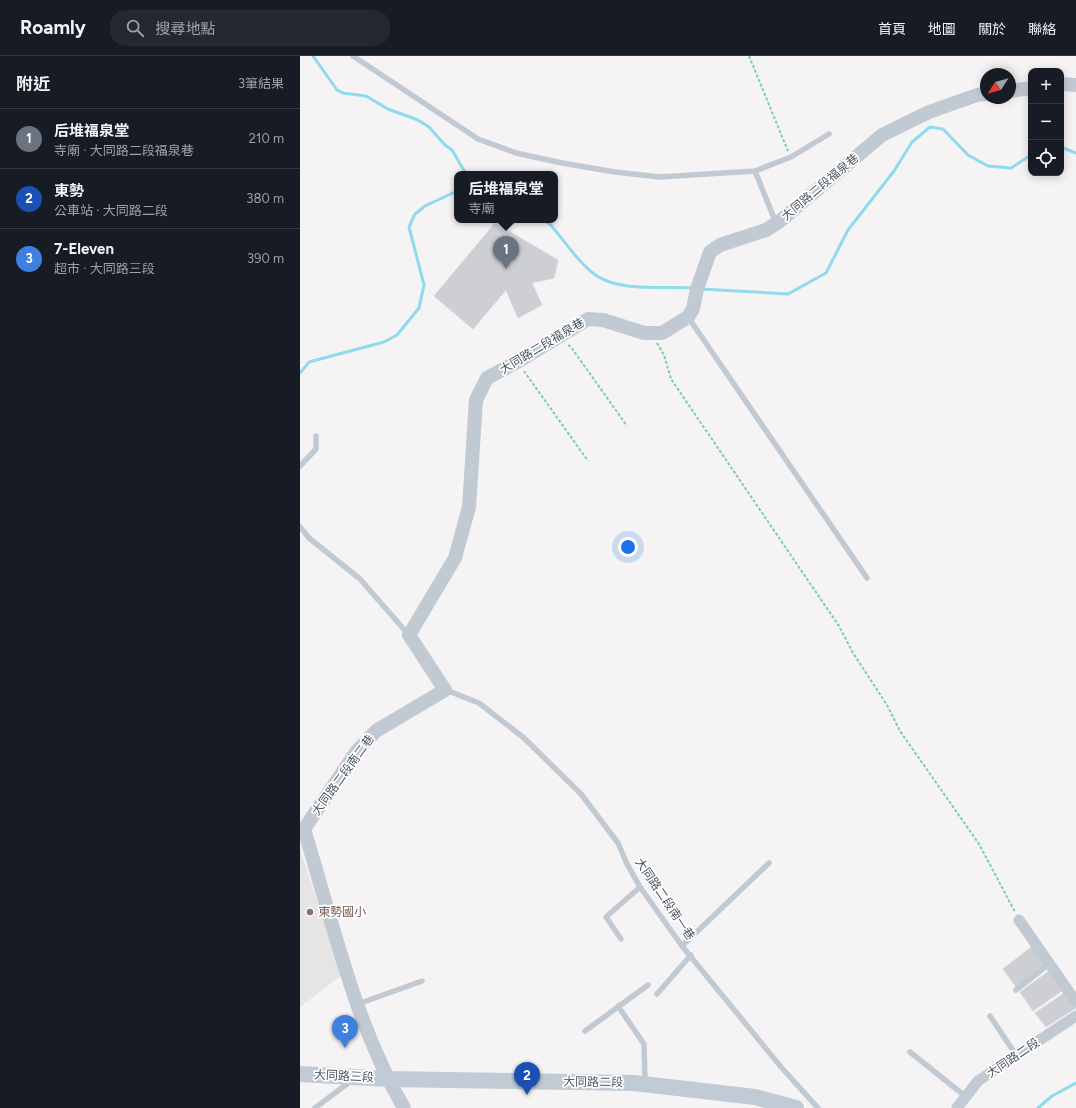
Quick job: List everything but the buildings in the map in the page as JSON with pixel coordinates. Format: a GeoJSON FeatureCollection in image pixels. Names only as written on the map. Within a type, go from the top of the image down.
{"type":"FeatureCollection","features":[{"type":"Feature","properties":{"kind":"main road","name":"大同路三段"},"geometry":{"type":"LineString","coordinates":[[300,1074],[357,1076],[387,1079]]}},
{"type":"Feature","properties":{"kind":"main road","name":"大同路二段"},"geometry":{"type":"LineString","coordinates":[[387,1079],[496,1079],[645,1084],[755,1097],[796,1108]]}},
{"type":"Feature","properties":{"kind":"street"},"geometry":{"type":"LineString","coordinates":[[1064,84],[1076,85]]}},
{"type":"Feature","properties":{"kind":"street"},"geometry":{"type":"LineString","coordinates":[[1016,90],[1028,88]]}},
{"type":"Feature","properties":{"kind":"street","name":"大同路二段福泉巷"},"geometry":{"type":"LineString","coordinates":[[409,635],[455,558],[469,508],[476,400],[487,378],[518,362],[588,319],[603,320],[644,333],[662,333],[688,317],[693,309],[697,289],[710,252],[720,245],[766,230],[776,224],[882,135],[929,112],[980,95]]}},
{"type":"Feature","properties":{"kind":"street"},"geometry":{"type":"LineString","coordinates":[[409,635],[445,690]]}},
{"type":"Feature","properties":{"kind":"street","name":"大同路二段南二巷"},"geometry":{"type":"LineString","coordinates":[[358,1004],[345,973],[331,918],[304,829],[358,752],[376,731],[445,690]]}},
{"type":"Feature","properties":{"kind":"street"},"geometry":{"type":"LineString","coordinates":[[1019,920],[1076,1002]]}},
{"type":"Feature","properties":{"kind":"street"},"geometry":{"type":"LineString","coordinates":[[358,1004],[387,1079],[404,1108]]}},
{"type":"Feature","properties":{"kind":"street","name":"大同路二段"},"geometry":{"type":"LineString","coordinates":[[957,1108],[978,1081],[1076,1016]]}},
{"type":"Feature","properties":{"kind":"lane"},"geometry":{"type":"LineString","coordinates":[[353,56],[478,139],[516,153],[615,172],[660,176],[701,176],[755,171],[791,156],[829,134]]}},
{"type":"Feature","properties":{"kind":"lane"},"geometry":{"type":"LineString","coordinates":[[755,171],[776,224]]}},
{"type":"Feature","properties":{"kind":"lane"},"geometry":{"type":"LineString","coordinates":[[688,317],[867,578]]}},
{"type":"Feature","properties":{"kind":"lane"},"geometry":{"type":"LineString","coordinates":[[300,466],[316,449],[316,436]]}},
{"type":"Feature","properties":{"kind":"lane"},"geometry":{"type":"LineString","coordinates":[[300,527],[309,538],[360,579],[409,635]]}},
{"type":"Feature","properties":{"kind":"lane","name":"大同路二段南一巷"},"geometry":{"type":"LineString","coordinates":[[445,690],[479,703],[524,738],[581,794],[618,844],[640,887],[682,946],[691,955],[781,1067],[818,1108]]}},
{"type":"Feature","properties":{"kind":"lane"},"geometry":{"type":"LineString","coordinates":[[682,946],[769,863]]}},
{"type":"Feature","properties":{"kind":"lane"},"geometry":{"type":"LineString","coordinates":[[620,939],[606,917],[640,887]]}},
{"type":"Feature","properties":{"kind":"lane"},"geometry":{"type":"LineString","coordinates":[[657,994],[691,955]]}},
{"type":"Feature","properties":{"kind":"lane"},"geometry":{"type":"LineString","coordinates":[[1016,990],[1049,964]]}},
{"type":"Feature","properties":{"kind":"lane"},"geometry":{"type":"LineString","coordinates":[[358,1004],[422,981]]}},
{"type":"Feature","properties":{"kind":"lane"},"geometry":{"type":"LineString","coordinates":[[585,1031],[648,985]]}},
{"type":"Feature","properties":{"kind":"lane"},"geometry":{"type":"LineString","coordinates":[[618,1006],[644,1044],[645,1084]]}},
{"type":"Feature","properties":{"kind":"lane"},"geometry":{"type":"LineString","coordinates":[[990,1016],[1016,1055]]}},
{"type":"Feature","properties":{"kind":"lane"},"geometry":{"type":"LineString","coordinates":[[910,1052],[965,1096]]}},
{"type":"Feature","properties":{"kind":"lane"},"geometry":{"type":"LineString","coordinates":[[315,1108],[357,1076]]}},
{"type":"Feature","properties":{"kind":"path"},"geometry":{"type":"LineString","coordinates":[[749,56],[791,156]]}},
{"type":"Feature","properties":{"kind":"path"},"geometry":{"type":"LineString","coordinates":[[651,333],[664,356],[671,379],[839,626],[854,653],[887,705],[900,731],[975,838],[1019,920]]}},
{"type":"Feature","properties":{"kind":"path"},"geometry":{"type":"LineString","coordinates":[[557,338],[571,347],[627,426]]}},
{"type":"Feature","properties":{"kind":"path"},"geometry":{"type":"LineString","coordinates":[[518,362],[588,461]]}},
{"type":"Feature","properties":{"kind":"shaded area","name":"東勢國小"},"geometry":{"type":"Polygon","coordinates":[[[300,849],[342,975],[300,1007],[300,849]]]}},
{"type":"Feature","properties":{"kind":"waterway"},"geometry":{"type":"LineString","coordinates":[[313,56],[337,90],[343,93],[366,96],[388,109],[418,120],[429,127],[445,145],[452,150],[464,171]]}},
{"type":"Feature","properties":{"kind":"waterway"},"geometry":{"type":"LineString","coordinates":[[701,289],[788,294],[826,273],[848,230],[894,171],[912,142],[930,127],[943,129],[968,155],[988,166],[1011,168],[1028,157]]}},
{"type":"Feature","properties":{"kind":"waterway"},"geometry":{"type":"LineString","coordinates":[[1064,148],[1076,153]]}},
{"type":"Feature","properties":{"kind":"waterway"},"geometry":{"type":"LineString","coordinates":[[300,373],[309,362],[384,342],[397,335],[419,308],[424,285],[409,227],[415,214],[425,206],[454,192]]}},
{"type":"Feature","properties":{"kind":"waterway"},"geometry":{"type":"LineString","coordinates":[[549,223],[584,265],[597,276],[607,281],[631,286],[693,288]]}},
{"type":"Feature","properties":{"kind":"waterway"},"geometry":{"type":"LineString","coordinates":[[1038,1108],[1052,1096],[1076,1083]]}},
{"type":"Feature","properties":{"kind":"place","name":"后堆福泉堂"},"geometry":{"type":"Point","coordinates":[506,269]}},
{"type":"Feature","properties":{"kind":"place","name":"東勢國小"},"geometry":{"type":"Point","coordinates":[310,912]}},
{"type":"Feature","properties":{"kind":"place","name":"7-Eleven"},"geometry":{"type":"Point","coordinates":[345,1048]}},
{"type":"Feature","properties":{"kind":"place","name":"東勢"},"geometry":{"type":"Point","coordinates":[527,1095]}}]}
